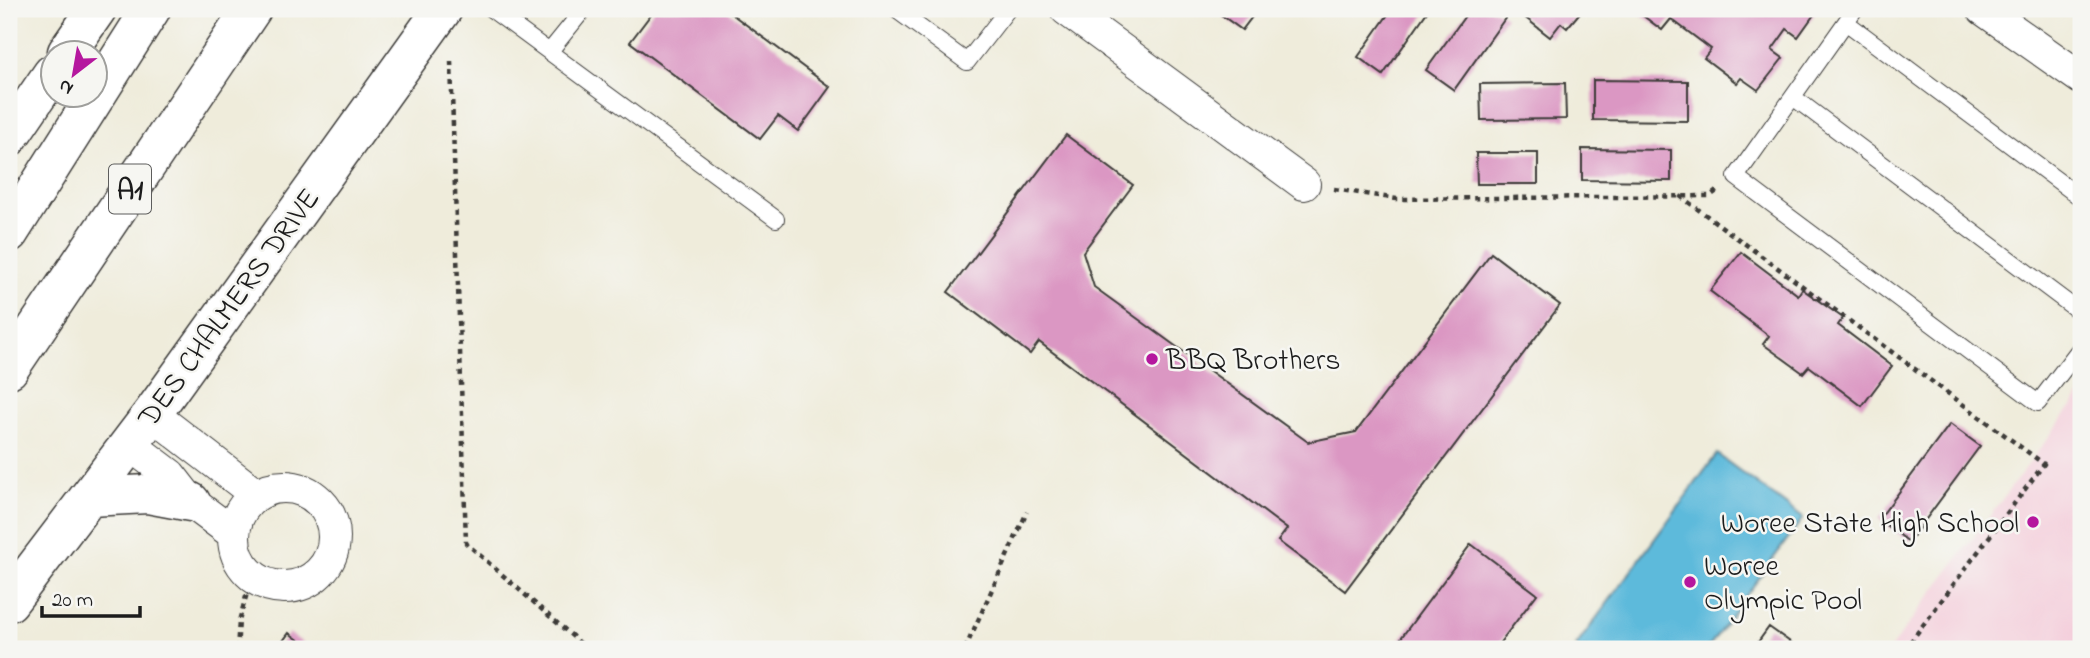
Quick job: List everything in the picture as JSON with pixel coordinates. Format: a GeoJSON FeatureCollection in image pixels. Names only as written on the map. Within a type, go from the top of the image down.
{"type":"FeatureCollection","features":[{"type":"Feature","properties":{"kind":"main road"},"geometry":{"type":"LineString","coordinates":[[77,38],[97,9]]}},
{"type":"Feature","properties":{"kind":"main road"},"geometry":{"type":"LineString","coordinates":[[9,233],[151,9]]}},
{"type":"Feature","properties":{"kind":"main road","name":"A1"},"geometry":{"type":"LineString","coordinates":[[9,369],[252,9]]}},
{"type":"Feature","properties":{"kind":"main road","name":"DES CHALMERS DRIVE"},"geometry":{"type":"LineString","coordinates":[[9,602],[152,414],[443,9]]}},
{"type":"Feature","properties":{"kind":"main road"},"geometry":{"type":"LineString","coordinates":[[9,137],[38,95]]}},
{"type":"Feature","properties":{"kind":"main road"},"geometry":{"type":"LineString","coordinates":[[89,497],[148,494],[191,502]]}},
{"type":"Feature","properties":{"kind":"street"},"geometry":{"type":"LineString","coordinates":[[1066,9],[1304,184]]}},
{"type":"Feature","properties":{"kind":"street"},"geometry":{"type":"LineString","coordinates":[[1983,9],[2081,78]]}},
{"type":"Feature","properties":{"kind":"street"},"geometry":{"type":"LineString","coordinates":[[152,414],[257,495]]}},
{"type":"Feature","properties":{"kind":"street"},"geometry":{"type":"LineString","coordinates":[[129,444],[170,475],[191,502],[234,534]]}},
{"type":"Feature","properties":{"kind":"street"},"geometry":{"type":"LineString","coordinates":[[287,488],[308,495],[325,510],[333,539],[324,568],[305,582],[282,587],[266,584],[252,576],[235,550],[234,534],[237,518],[257,495],[272,489],[287,488]]}},
{"type":"Feature","properties":{"kind":"lane"},"geometry":{"type":"LineString","coordinates":[[491,9],[776,219]]}},
{"type":"Feature","properties":{"kind":"lane"},"geometry":{"type":"LineString","coordinates":[[550,51],[584,9]]}},
{"type":"Feature","properties":{"kind":"lane"},"geometry":{"type":"LineString","coordinates":[[895,9],[967,62],[1008,9]]}},
{"type":"Feature","properties":{"kind":"lane"},"geometry":{"type":"LineString","coordinates":[[2081,198],[1851,16],[1736,177],[2038,403],[2081,346]]}},
{"type":"Feature","properties":{"kind":"lane"},"geometry":{"type":"LineString","coordinates":[[1793,97],[2081,313]]}},
{"type":"Feature","properties":{"kind":"path"},"geometry":{"type":"LineString","coordinates":[[451,56],[466,543],[587,649]]}},
{"type":"Feature","properties":{"kind":"path"},"geometry":{"type":"LineString","coordinates":[[1304,184],[1397,199],[1710,196],[1736,177]]}},
{"type":"Feature","properties":{"kind":"path"},"geometry":{"type":"LineString","coordinates":[[1680,196],[2044,464],[1905,649]]}},
{"type":"Feature","properties":{"kind":"path"},"geometry":{"type":"LineString","coordinates":[[965,649],[1027,512]]}},
{"type":"Feature","properties":{"kind":"path"},"geometry":{"type":"LineString","coordinates":[[237,649],[239,621],[252,576]]}},
{"type":"Feature","properties":{"kind":"shaded area","name":"Woree State High School"},"geometry":{"type":"Polygon","coordinates":[[[2081,394],[2081,649],[1890,649],[2081,394]]]}},
{"type":"Feature","properties":{"kind":"water","name":"Woree Olympic Pool"},"geometry":{"type":"Polygon","coordinates":[[[1717,454],[1803,518],[1707,649],[1579,649],[1576,646],[1717,454]]]}},
{"type":"Feature","properties":{"kind":"building"},"geometry":{"type":"Polygon","coordinates":[[[655,9],[725,9],[830,87],[798,131],[778,116],[760,139],[630,42],[655,9]]]}},
{"type":"Feature","properties":{"kind":"building"},"geometry":{"type":"Polygon","coordinates":[[[1213,9],[1258,9],[1242,30],[1213,9]]]}},
{"type":"Feature","properties":{"kind":"building"},"geometry":{"type":"Polygon","coordinates":[[[1392,9],[1429,9],[1383,75],[1358,57],[1392,9]]]}},
{"type":"Feature","properties":{"kind":"building"},"geometry":{"type":"Polygon","coordinates":[[[1470,9],[1494,9],[1506,17],[1454,90],[1426,70],[1470,9]]]}},
{"type":"Feature","properties":{"kind":"building"},"geometry":{"type":"Polygon","coordinates":[[[1520,9],[1583,9],[1567,28],[1561,23],[1550,37],[1518,12],[1520,9]]]}},
{"type":"Feature","properties":{"kind":"building"},"geometry":{"type":"Polygon","coordinates":[[[1634,9],[1818,9],[1798,37],[1787,29],[1772,50],[1783,58],[1758,90],[1741,78],[1737,83],[1704,58],[1711,49],[1671,19],[1662,30],[1634,9]]]}},
{"type":"Feature","properties":{"kind":"building"},"geometry":{"type":"Polygon","coordinates":[[[1593,80],[1688,81],[1688,121],[1593,120],[1593,80]]]}},
{"type":"Feature","properties":{"kind":"building"},"geometry":{"type":"Polygon","coordinates":[[[1565,83],[1566,119],[1481,120],[1480,84],[1565,83]]]}},
{"type":"Feature","properties":{"kind":"building"},"geometry":{"type":"Polygon","coordinates":[[[1066,135],[1133,185],[1083,252],[1094,287],[1308,442],[1356,432],[1491,253],[1560,305],[1345,591],[1278,541],[1287,529],[1039,342],[1030,354],[948,292],[1066,135]]]}},
{"type":"Feature","properties":{"kind":"building"},"geometry":{"type":"Polygon","coordinates":[[[1582,149],[1671,150],[1671,181],[1582,180],[1582,149]]]}},
{"type":"Feature","properties":{"kind":"building"},"geometry":{"type":"Polygon","coordinates":[[[1476,153],[1538,153],[1538,184],[1477,184],[1476,153]]]}},
{"type":"Feature","properties":{"kind":"building"},"geometry":{"type":"Polygon","coordinates":[[[1741,252],[1798,295],[1802,289],[1843,318],[1838,325],[1892,366],[1862,406],[1809,366],[1803,373],[1763,344],[1769,336],[1710,291],[1741,252]]]}},
{"type":"Feature","properties":{"kind":"building"},"geometry":{"type":"Polygon","coordinates":[[[1950,424],[1980,446],[1909,542],[1879,519],[1950,424]]]}},
{"type":"Feature","properties":{"kind":"building"},"geometry":{"type":"Polygon","coordinates":[[[1471,544],[1537,594],[1495,649],[1399,649],[1395,646],[1471,544]]]}},
{"type":"Feature","properties":{"kind":"building"},"geometry":{"type":"Polygon","coordinates":[[[1769,627],[1800,649],[1753,649],[1769,627]]]}},
{"type":"Feature","properties":{"kind":"building"},"geometry":{"type":"Polygon","coordinates":[[[289,633],[311,649],[277,649],[289,633]]]}},
{"type":"Feature","properties":{"kind":"place","name":"BBQ Brothers"},"geometry":{"type":"Point","coordinates":[1152,359]}},
{"type":"Feature","properties":{"kind":"place","name":"Woree State High School"},"geometry":{"type":"Point","coordinates":[2033,522]}},
{"type":"Feature","properties":{"kind":"place","name":"Woree Olympic Pool"},"geometry":{"type":"Point","coordinates":[1690,582]}}]}
